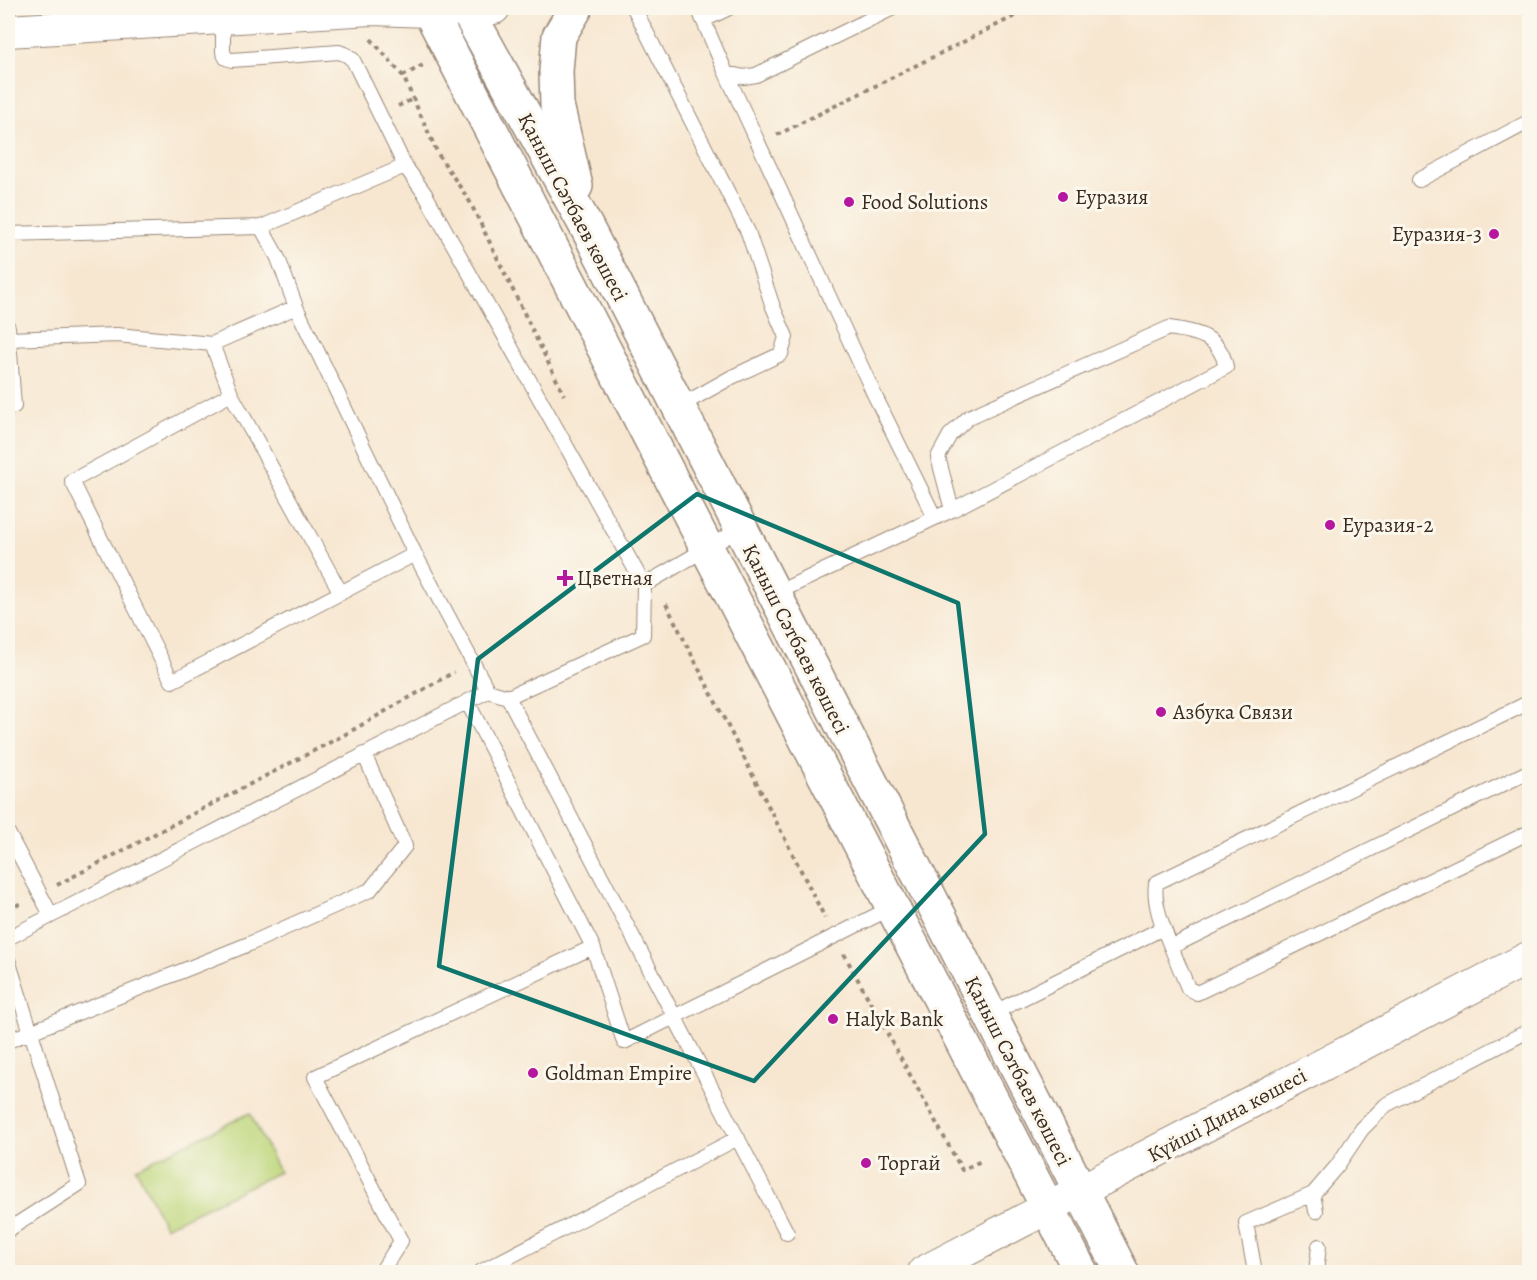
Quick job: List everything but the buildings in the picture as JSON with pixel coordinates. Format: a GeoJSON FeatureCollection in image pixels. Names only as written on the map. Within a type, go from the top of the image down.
{"type":"FeatureCollection","features":[{"type":"Feature","properties":{"kind":"main road","name":"Қаныш Сәтбаев көшесі"},"geometry":{"type":"LineString","coordinates":[[475,8],[1079,1192],[1122,1272]]}},
{"type":"Feature","properties":{"kind":"main road"},"geometry":{"type":"LineString","coordinates":[[576,8],[559,36],[556,71],[557,105],[586,228]]}},
{"type":"Feature","properties":{"kind":"main road","name":"Қаныш Сәтбаев көшесі"},"geometry":{"type":"LineString","coordinates":[[429,9],[1081,1272]]}},
{"type":"Feature","properties":{"kind":"street"},"geometry":{"type":"LineString","coordinates":[[8,30],[371,9],[475,8]]}},
{"type":"Feature","properties":{"kind":"street","name":"Күйші Дина көшесі"},"geometry":{"type":"LineString","coordinates":[[924,1272],[1530,957]]}},
{"type":"Feature","properties":{"kind":"lane"},"geometry":{"type":"LineString","coordinates":[[634,8],[748,232],[773,307],[786,337],[781,354],[732,377],[678,407]]}},
{"type":"Feature","properties":{"kind":"lane"},"geometry":{"type":"LineString","coordinates":[[729,8],[701,14],[875,396],[935,518]]}},
{"type":"Feature","properties":{"kind":"lane"},"geometry":{"type":"LineString","coordinates":[[726,73],[744,77],[756,75],[892,8]]}},
{"type":"Feature","properties":{"kind":"lane"},"geometry":{"type":"LineString","coordinates":[[8,938],[467,701],[488,691],[507,697],[643,635],[644,585],[425,194],[405,166],[353,60],[339,52],[232,60],[226,58],[223,52],[223,18]]}},
{"type":"Feature","properties":{"kind":"lane"},"geometry":{"type":"LineString","coordinates":[[1419,180],[1530,121]]}},
{"type":"Feature","properties":{"kind":"lane"},"geometry":{"type":"LineString","coordinates":[[8,234],[261,227],[405,166]]}},
{"type":"Feature","properties":{"kind":"lane"},"geometry":{"type":"LineString","coordinates":[[261,227],[278,258],[296,307],[415,554],[488,691]]}},
{"type":"Feature","properties":{"kind":"lane"},"geometry":{"type":"LineString","coordinates":[[8,408],[14,406],[8,333],[117,335],[212,344],[296,307]]}},
{"type":"Feature","properties":{"kind":"lane"},"geometry":{"type":"LineString","coordinates":[[774,594],[952,510],[1226,367],[1224,357],[1214,342],[1195,332],[1169,328],[969,417],[950,435],[938,457],[952,510]]}},
{"type":"Feature","properties":{"kind":"lane"},"geometry":{"type":"LineString","coordinates":[[212,344],[231,394],[341,593]]}},
{"type":"Feature","properties":{"kind":"lane"},"geometry":{"type":"LineString","coordinates":[[231,394],[72,481],[172,681],[415,554]]}},
{"type":"Feature","properties":{"kind":"lane"},"geometry":{"type":"LineString","coordinates":[[644,585],[740,529]]}},
{"type":"Feature","properties":{"kind":"lane"},"geometry":{"type":"LineString","coordinates":[[507,697],[787,1233]]}},
{"type":"Feature","properties":{"kind":"lane"},"geometry":{"type":"LineString","coordinates":[[467,701],[593,947],[624,1042],[893,907]]}},
{"type":"Feature","properties":{"kind":"lane"},"geometry":{"type":"LineString","coordinates":[[1530,702],[1156,883],[1154,895],[1163,928],[1188,988],[1197,993],[1530,832]]}},
{"type":"Feature","properties":{"kind":"lane"},"geometry":{"type":"LineString","coordinates":[[8,1041],[249,944],[370,890],[405,846],[364,754]]}},
{"type":"Feature","properties":{"kind":"lane"},"geometry":{"type":"LineString","coordinates":[[1171,947],[1530,771]]}},
{"type":"Feature","properties":{"kind":"lane"},"geometry":{"type":"LineString","coordinates":[[8,833],[51,915]]}},
{"type":"Feature","properties":{"kind":"lane"},"geometry":{"type":"LineString","coordinates":[[989,1015],[1163,928]]}},
{"type":"Feature","properties":{"kind":"lane"},"geometry":{"type":"LineString","coordinates":[[381,1272],[401,1241],[315,1077],[593,947]]}},
{"type":"Feature","properties":{"kind":"lane"},"geometry":{"type":"LineString","coordinates":[[8,960],[79,1184],[8,1230]]}},
{"type":"Feature","properties":{"kind":"lane"},"geometry":{"type":"LineString","coordinates":[[1255,1272],[1246,1224],[1312,1194],[1337,1166],[1362,1129],[1386,1105],[1530,1030]]}},
{"type":"Feature","properties":{"kind":"lane"},"geometry":{"type":"LineString","coordinates":[[480,1272],[738,1138]]}},
{"type":"Feature","properties":{"kind":"lane"},"geometry":{"type":"LineString","coordinates":[[1312,1194],[1316,1211]]}},
{"type":"Feature","properties":{"kind":"lane"},"geometry":{"type":"LineString","coordinates":[[1316,1272],[1319,1246]]}},
{"type":"Feature","properties":{"kind":"path"},"geometry":{"type":"LineString","coordinates":[[782,145],[777,134],[1031,8]]}},
{"type":"Feature","properties":{"kind":"path"},"geometry":{"type":"LineString","coordinates":[[8,910],[344,735],[472,662]]}},
{"type":"Feature","properties":{"kind":"highlighted area"},"geometry":{"type":"Polygon","coordinates":[[[697,494],[958,603],[985,834],[754,1081],[439,966],[478,659],[697,494]]]}},
{"type":"Feature","properties":{"kind":"green space"},"geometry":{"type":"Polygon","coordinates":[[[250,1113],[279,1172],[165,1227],[136,1168],[250,1113]]]}},
{"type":"Feature","properties":{"kind":"place","name":"Еуразия"},"geometry":{"type":"Point","coordinates":[1063,197]}},
{"type":"Feature","properties":{"kind":"place","name":"Food Solutions"},"geometry":{"type":"Point","coordinates":[849,202]}},
{"type":"Feature","properties":{"kind":"place","name":"Еуразия-3"},"geometry":{"type":"Point","coordinates":[1494,234]}},
{"type":"Feature","properties":{"kind":"place","name":"Еуразия-2"},"geometry":{"type":"Point","coordinates":[1330,525]}},
{"type":"Feature","properties":{"kind":"place","name":"Цветная"},"geometry":{"type":"Point","coordinates":[565,578]}},
{"type":"Feature","properties":{"kind":"place","name":"Азбука Связи"},"geometry":{"type":"Point","coordinates":[1161,712]}},
{"type":"Feature","properties":{"kind":"place","name":"Halyk Bank"},"geometry":{"type":"Point","coordinates":[833,1019]}},
{"type":"Feature","properties":{"kind":"place","name":"Goldman Empire"},"geometry":{"type":"Point","coordinates":[533,1073]}},
{"type":"Feature","properties":{"kind":"place","name":"Торгай"},"geometry":{"type":"Point","coordinates":[866,1163]}}]}
